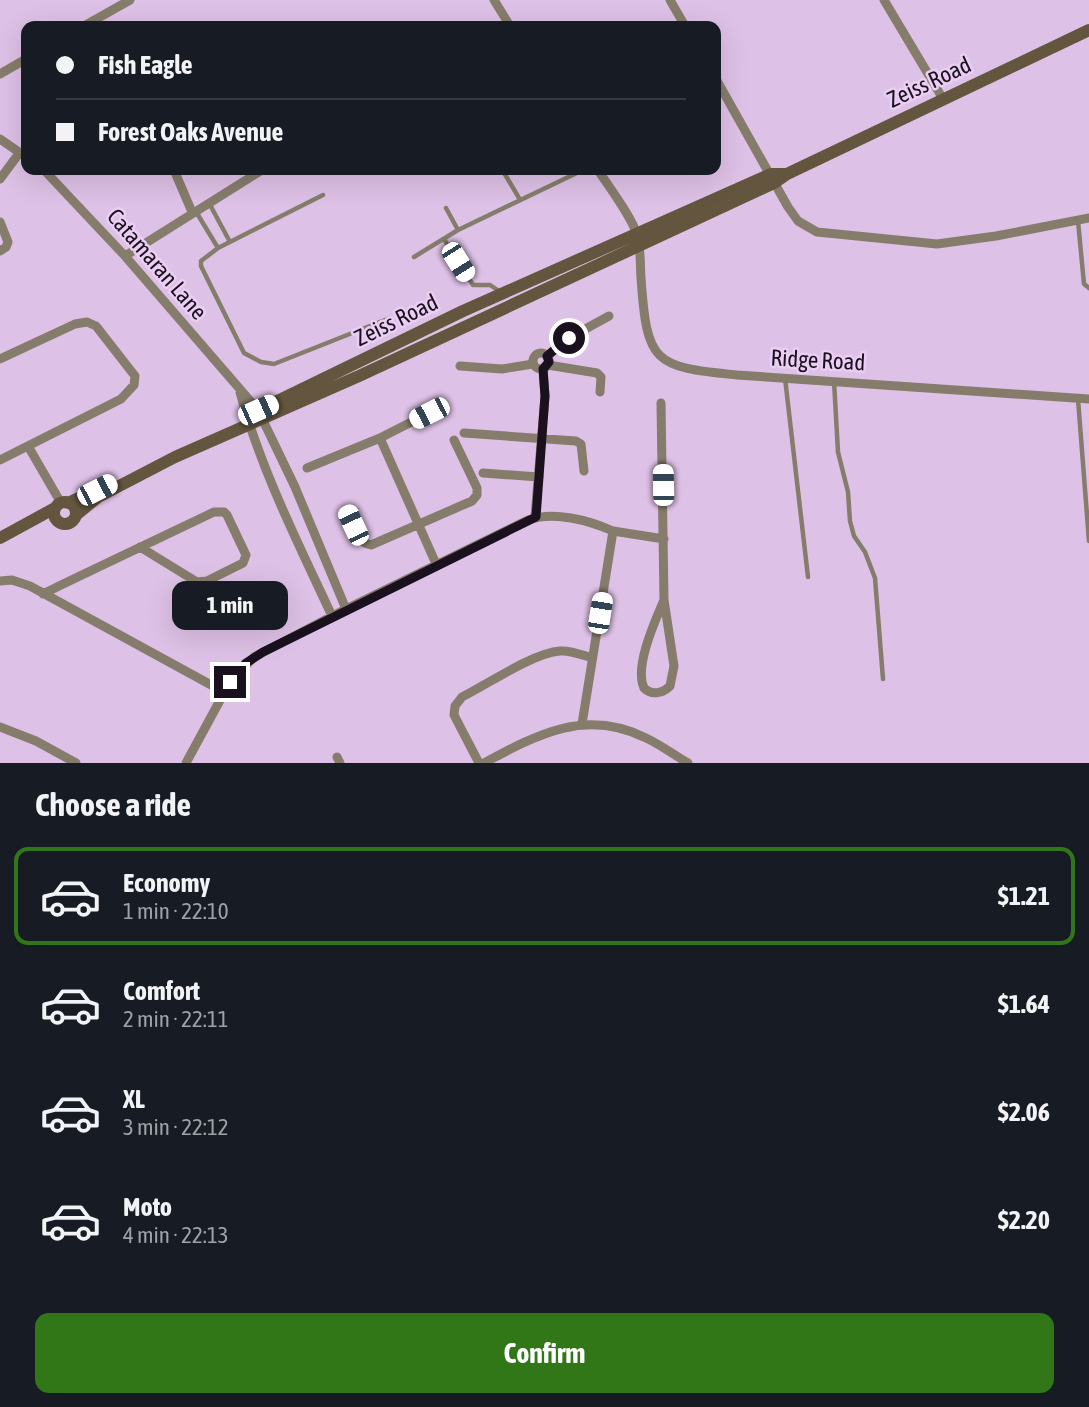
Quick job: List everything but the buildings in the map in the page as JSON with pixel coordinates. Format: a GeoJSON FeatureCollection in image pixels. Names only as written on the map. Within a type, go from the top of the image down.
{"type":"FeatureCollection","features":[{"type":"Feature","properties":{"kind":"street"},"geometry":{"type":"LineString","coordinates":[[93,21],[130,0]]}},
{"type":"Feature","properties":{"kind":"street"},"geometry":{"type":"LineString","coordinates":[[494,0],[507,21]]}},
{"type":"Feature","properties":{"kind":"street"},"geometry":{"type":"LineString","coordinates":[[670,0],[682,21]]}},
{"type":"Feature","properties":{"kind":"street"},"geometry":{"type":"LineString","coordinates":[[884,0],[943,99]]}},
{"type":"Feature","properties":{"kind":"street","name":"Zeiss Road"},"geometry":{"type":"LineString","coordinates":[[76,515],[98,497],[125,482],[502,293],[637,233],[787,174],[1089,30]]}},
{"type":"Feature","properties":{"kind":"street"},"geometry":{"type":"LineString","coordinates":[[0,75],[21,63]]}},
{"type":"Feature","properties":{"kind":"street"},"geometry":{"type":"LineString","coordinates":[[721,88],[798,220],[817,232],[915,243],[954,243],[1089,218]]}},
{"type":"Feature","properties":{"kind":"street"},"geometry":{"type":"LineString","coordinates":[[0,139],[21,153]]}},
{"type":"Feature","properties":{"kind":"street"},"geometry":{"type":"LineString","coordinates":[[0,179],[21,156]]}},
{"type":"Feature","properties":{"kind":"street","name":"Catamaran Lane"},"geometry":{"type":"LineString","coordinates":[[49,175],[125,256],[238,387],[254,417]]}},
{"type":"Feature","properties":{"kind":"street"},"geometry":{"type":"LineString","coordinates":[[176,175],[194,211]]}},
{"type":"Feature","properties":{"kind":"street"},"geometry":{"type":"LineString","coordinates":[[125,256],[254,175]]}},
{"type":"Feature","properties":{"kind":"street"},"geometry":{"type":"LineString","coordinates":[[601,175],[637,233]]}},
{"type":"Feature","properties":{"kind":"street","name":"Zeiss Road"},"geometry":{"type":"LineString","coordinates":[[0,538],[61,505],[254,417],[359,376],[639,247],[773,179]]}},
{"type":"Feature","properties":{"kind":"street"},"geometry":{"type":"LineString","coordinates":[[0,222],[8,242],[0,251]]}},
{"type":"Feature","properties":{"kind":"street","name":"Ridge Road"},"geometry":{"type":"LineString","coordinates":[[637,233],[647,334],[657,353],[675,365],[737,375],[1089,399]]}},
{"type":"Feature","properties":{"kind":"street"},"geometry":{"type":"LineString","coordinates":[[600,392],[601,377],[597,373],[546,363],[538,353],[533,358],[533,364],[537,368],[546,363],[569,338],[609,316]]}},
{"type":"Feature","properties":{"kind":"street"},"geometry":{"type":"LineString","coordinates":[[0,359],[75,324],[87,322],[96,326],[134,372],[134,385],[121,399],[0,460]]}},
{"type":"Feature","properties":{"kind":"street"},"geometry":{"type":"LineString","coordinates":[[536,517],[546,363]]}},
{"type":"Feature","properties":{"kind":"street"},"geometry":{"type":"LineString","coordinates":[[460,366],[502,369],[533,364]]}},
{"type":"Feature","properties":{"kind":"street"},"geometry":{"type":"LineString","coordinates":[[661,403],[664,600],[674,675],[668,688],[652,693],[644,688],[641,675],[649,637],[664,600]]}},
{"type":"Feature","properties":{"kind":"street"},"geometry":{"type":"LineString","coordinates":[[307,468],[380,438],[429,413]]}},
{"type":"Feature","properties":{"kind":"street"},"geometry":{"type":"LineString","coordinates":[[254,417],[317,539],[346,609]]}},
{"type":"Feature","properties":{"kind":"street"},"geometry":{"type":"LineString","coordinates":[[254,417],[300,548],[332,616]]}},
{"type":"Feature","properties":{"kind":"street"},"geometry":{"type":"LineString","coordinates":[[464,433],[576,441],[581,444],[584,471]]}},
{"type":"Feature","properties":{"kind":"street"},"geometry":{"type":"LineString","coordinates":[[380,438],[437,566]]}},
{"type":"Feature","properties":{"kind":"street"},"geometry":{"type":"LineString","coordinates":[[346,510],[360,540],[371,545],[472,501],[477,495],[477,488],[454,440]]}},
{"type":"Feature","properties":{"kind":"street"},"geometry":{"type":"LineString","coordinates":[[28,446],[61,505],[74,508],[76,515],[69,523],[58,522],[54,515],[61,505]]}},
{"type":"Feature","properties":{"kind":"street"},"geometry":{"type":"LineString","coordinates":[[484,473],[539,477]]}},
{"type":"Feature","properties":{"kind":"street"},"geometry":{"type":"LineString","coordinates":[[43,594],[140,547],[219,511],[227,515],[246,555],[243,563],[207,582],[197,582],[140,547]]}},
{"type":"Feature","properties":{"kind":"street"},"geometry":{"type":"LineString","coordinates":[[186,763],[224,692],[238,671],[254,657],[536,517],[550,516],[592,523],[613,531],[664,539]]}},
{"type":"Feature","properties":{"kind":"street","name":"Zeiss Road"},"geometry":{"type":"LineString","coordinates":[[12,532],[58,522]]}},
{"type":"Feature","properties":{"kind":"street"},"geometry":{"type":"LineString","coordinates":[[582,724],[613,531]]}},
{"type":"Feature","properties":{"kind":"street"},"geometry":{"type":"LineString","coordinates":[[300,548],[317,539]]}},
{"type":"Feature","properties":{"kind":"street"},"geometry":{"type":"LineString","coordinates":[[0,581],[18,581],[224,692]]}},
{"type":"Feature","properties":{"kind":"street"},"geometry":{"type":"LineString","coordinates":[[592,658],[569,652],[551,653],[462,697],[455,706],[454,715],[482,763],[548,731],[582,724],[633,732],[688,763]]}},
{"type":"Feature","properties":{"kind":"street"},"geometry":{"type":"LineString","coordinates":[[0,727],[36,741],[76,763]]}},
{"type":"Feature","properties":{"kind":"lane"},"geometry":{"type":"LineString","coordinates":[[505,175],[519,198]]}},
{"type":"Feature","properties":{"kind":"lane"},"geometry":{"type":"LineString","coordinates":[[414,257],[519,198],[572,175]]}},
{"type":"Feature","properties":{"kind":"lane"},"geometry":{"type":"LineString","coordinates":[[323,195],[218,248],[201,261],[201,266],[244,352],[261,362],[274,364],[390,318]]}},
{"type":"Feature","properties":{"kind":"lane"},"geometry":{"type":"LineString","coordinates":[[208,202],[230,243]]}},
{"type":"Feature","properties":{"kind":"lane"},"geometry":{"type":"LineString","coordinates":[[446,208],[458,230]]}},
{"type":"Feature","properties":{"kind":"lane"},"geometry":{"type":"LineString","coordinates":[[194,211],[218,248]]}},
{"type":"Feature","properties":{"kind":"lane"},"geometry":{"type":"LineString","coordinates":[[1078,220],[1084,284],[1089,288]]}},
{"type":"Feature","properties":{"kind":"lane"},"geometry":{"type":"LineString","coordinates":[[444,239],[473,285],[490,285],[502,293]]}},
{"type":"Feature","properties":{"kind":"lane"},"geometry":{"type":"LineString","coordinates":[[785,378],[808,578]]}},
{"type":"Feature","properties":{"kind":"lane"},"geometry":{"type":"LineString","coordinates":[[834,380],[838,452],[848,492],[852,529],[876,578],[883,679]]}},
{"type":"Feature","properties":{"kind":"lane"},"geometry":{"type":"LineString","coordinates":[[1078,398],[1089,541]]}},
{"type":"Feature","properties":{"kind":"route"},"geometry":{"type":"LineString","coordinates":[[230,682],[246,663],[263,652],[536,517],[545,396],[543,369],[549,362],[547,356],[569,338]]}}]}
